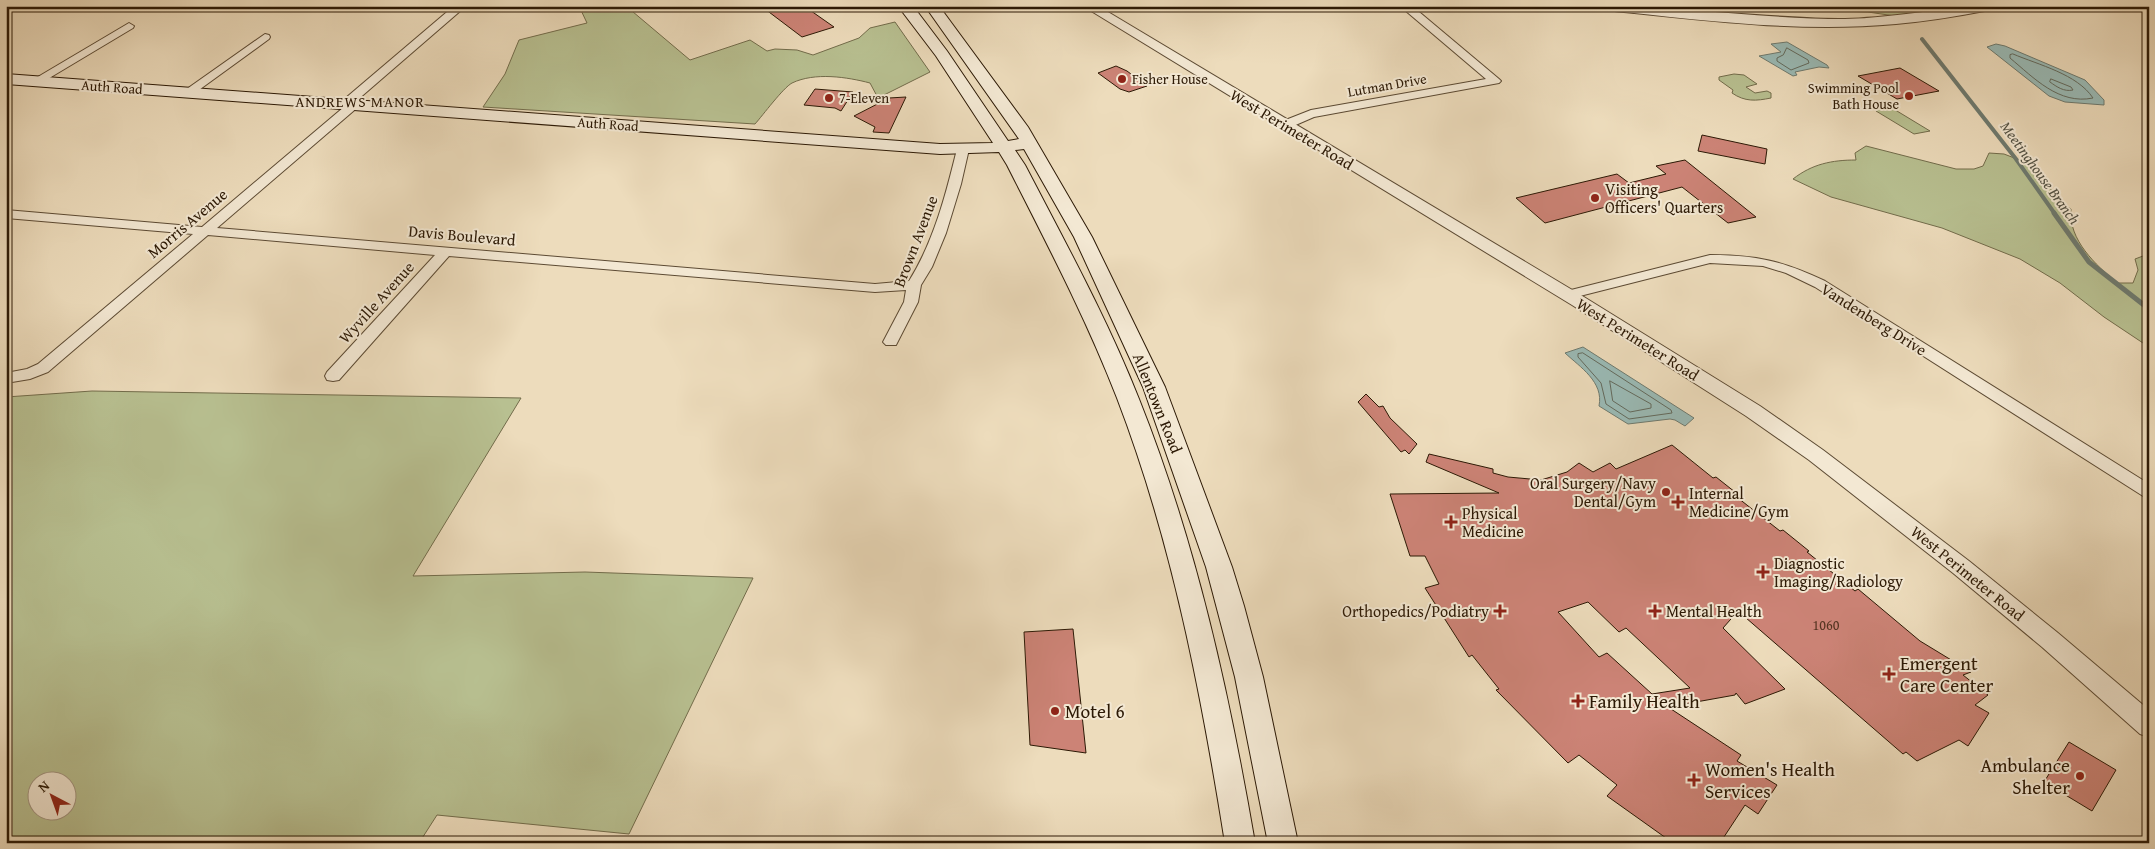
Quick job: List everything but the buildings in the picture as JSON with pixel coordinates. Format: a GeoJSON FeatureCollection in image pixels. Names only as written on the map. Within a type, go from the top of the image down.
{"type":"FeatureCollection","features":[{"type":"Feature","properties":{"kind":"main road","name":"Allentown Road"},"geometry":{"type":"LineString","coordinates":[[904,6],[942,54],[1005,147],[1048,224],[1128,398],[1150,456],[1170,519],[1194,609],[1224,739],[1240,843]]}},
{"type":"Feature","properties":{"kind":"main road","name":"Allentown Road"},"geometry":{"type":"LineString","coordinates":[[932,6],[996,94],[1028,143],[1082,237],[1115,302],[1154,387],[1219,567],[1236,625],[1251,686],[1283,843]]}},
{"type":"Feature","properties":{"kind":"main road","name":"Auth Road"},"geometry":{"type":"LineString","coordinates":[[6,79],[963,150],[1005,147],[1028,143]]}},
{"type":"Feature","properties":{"kind":"street","name":"Morris Avenue"},"geometry":{"type":"LineString","coordinates":[[6,378],[30,374],[43,368],[205,231],[461,6]]}},
{"type":"Feature","properties":{"kind":"street","name":"West Perimeter Road"},"geometry":{"type":"LineString","coordinates":[[1089,6],[1568,295],[1753,411],[1816,455],[1961,567],[2050,640],[2149,726]]}},
{"type":"Feature","properties":{"kind":"street"},"geometry":{"type":"LineString","coordinates":[[1405,6],[1495,81]]}},
{"type":"Feature","properties":{"kind":"street"},"geometry":{"type":"LineString","coordinates":[[1605,6],[1754,19],[1835,22],[1918,19],[1990,6]]}},
{"type":"Feature","properties":{"kind":"street","name":"Auth Road"},"geometry":{"type":"LineString","coordinates":[[36,81],[128,26]]}},
{"type":"Feature","properties":{"kind":"street"},"geometry":{"type":"LineString","coordinates":[[188,93],[265,37]]}},
{"type":"Feature","properties":{"kind":"street","name":"Lutman Drive"},"geometry":{"type":"LineString","coordinates":[[1287,124],[1310,114],[1495,81]]}},
{"type":"Feature","properties":{"kind":"street","name":"Brown Avenue"},"geometry":{"type":"LineString","coordinates":[[891,342],[911,302],[914,285],[925,267],[944,218],[963,150]]}},
{"type":"Feature","properties":{"kind":"street","name":"Davis Boulevard"},"geometry":{"type":"LineString","coordinates":[[6,214],[875,288],[914,285]]}},
{"type":"Feature","properties":{"kind":"street","name":"Wyville Avenue"},"geometry":{"type":"LineString","coordinates":[[333,376],[446,252]]}},
{"type":"Feature","properties":{"kind":"street","name":"Vandenberg Drive"},"geometry":{"type":"LineString","coordinates":[[1568,295],[1710,259],[1750,260],[1783,267],[1820,284],[2149,492]]}},
{"type":"Feature","properties":{"kind":"green space"},"geometry":{"type":"Polygon","coordinates":[[[579,6],[626,6],[690,60],[750,40],[767,51],[775,49],[797,50],[813,55],[859,38],[870,28],[895,22],[930,72],[878,98],[870,83],[841,77],[801,80],[792,83],[784,90],[755,124],[483,107],[505,74],[519,40],[587,23],[579,6]]]}},
{"type":"Feature","properties":{"kind":"green space"},"geometry":{"type":"Polygon","coordinates":[[[1818,6],[1938,7],[1935,11],[1895,16],[1868,12],[1839,11],[1818,6]]]}},
{"type":"Feature","properties":{"kind":"green space"},"geometry":{"type":"Polygon","coordinates":[[[1734,74],[1744,75],[1757,84],[1746,87],[1755,93],[1767,91],[1771,93],[1771,98],[1751,100],[1741,98],[1732,93],[1733,90],[1719,80],[1719,77],[1734,74]]]}},
{"type":"Feature","properties":{"kind":"green space"},"geometry":{"type":"Polygon","coordinates":[[[1878,104],[1892,108],[1930,131],[1914,134],[1876,111],[1874,107],[1878,104]]]}},
{"type":"Feature","properties":{"kind":"green space"},"geometry":{"type":"Polygon","coordinates":[[[1866,146],[1956,169],[1974,169],[1983,166],[1989,153],[2004,154],[2035,166],[2045,175],[2055,199],[2071,209],[2074,231],[2085,251],[2117,283],[2133,283],[2138,270],[2135,259],[2143,256],[2149,258],[2149,347],[2104,317],[2060,283],[2020,259],[1942,228],[1831,197],[1793,179],[1815,166],[1856,160],[1855,153],[1866,146]]]}},
{"type":"Feature","properties":{"kind":"green space"},"geometry":{"type":"Polygon","coordinates":[[[92,391],[521,398],[413,576],[585,572],[753,578],[629,834],[437,815],[419,843],[6,843],[6,397],[92,391]]]}},
{"type":"Feature","properties":{"kind":"water"},"geometry":{"type":"Polygon","coordinates":[[[1787,42],[1829,68],[1819,67],[1795,72],[1797,75],[1793,76],[1759,56],[1781,52],[1771,44],[1787,42]]]}},
{"type":"Feature","properties":{"kind":"water"},"geometry":{"type":"Polygon","coordinates":[[[1996,44],[2005,46],[2085,80],[2104,100],[2104,105],[2065,102],[2049,96],[1987,47],[1996,44]]]}},
{"type":"Feature","properties":{"kind":"water"},"geometry":{"type":"Polygon","coordinates":[[[1583,347],[1694,418],[1685,426],[1670,419],[1628,424],[1599,406],[1600,397],[1594,382],[1565,353],[1583,347]]]}},
{"type":"Feature","properties":{"kind":"waterway","name":"Meetinghouse Branch"},"geometry":{"type":"LineString","coordinates":[[1922,39],[2016,159],[2055,214]]}},
{"type":"Feature","properties":{"kind":"waterway","name":"Meetinghouse Branch"},"geometry":{"type":"LineString","coordinates":[[2054,213],[2089,262],[2149,309]]}},
{"type":"Feature","properties":{"kind":"place","name":"Fisher House"},"geometry":{"type":"Point","coordinates":[1122,79]}},
{"type":"Feature","properties":{"kind":"place","name":"Swimming Pool Bath House"},"geometry":{"type":"Point","coordinates":[1909,96]}},
{"type":"Feature","properties":{"kind":"place","name":"7-Eleven"},"geometry":{"type":"Point","coordinates":[829,98]}},
{"type":"Feature","properties":{"kind":"place","name":"Visiting Officers' Quarters"},"geometry":{"type":"Point","coordinates":[1595,198]}},
{"type":"Feature","properties":{"kind":"place","name":"Oral Surgery/Navy Dental/Gym"},"geometry":{"type":"Point","coordinates":[1666,492]}},
{"type":"Feature","properties":{"kind":"place","name":"Internal Medicine/Gym"},"geometry":{"type":"Point","coordinates":[1678,502]}},
{"type":"Feature","properties":{"kind":"place","name":"Physical Medicine"},"geometry":{"type":"Point","coordinates":[1451,522]}},
{"type":"Feature","properties":{"kind":"place","name":"Diagnostic Imaging/Radiology"},"geometry":{"type":"Point","coordinates":[1763,572]}},
{"type":"Feature","properties":{"kind":"place","name":"Orthopedics/Podiatry"},"geometry":{"type":"Point","coordinates":[1500,611]}},
{"type":"Feature","properties":{"kind":"place","name":"Mental Health"},"geometry":{"type":"Point","coordinates":[1655,611]}},
{"type":"Feature","properties":{"kind":"place","name":"Emergent Care Center"},"geometry":{"type":"Point","coordinates":[1889,674]}},
{"type":"Feature","properties":{"kind":"place","name":"Family Health"},"geometry":{"type":"Point","coordinates":[1578,701]}},
{"type":"Feature","properties":{"kind":"place","name":"Motel 6"},"geometry":{"type":"Point","coordinates":[1055,711]}},
{"type":"Feature","properties":{"kind":"place","name":"Ambulance Shelter"},"geometry":{"type":"Point","coordinates":[2080,776]}},
{"type":"Feature","properties":{"kind":"place","name":"Women's Health Services"},"geometry":{"type":"Point","coordinates":[1694,780]}},
{"type":"Feature","properties":{"kind":"district","name":"ANDREWS MANOR"},"geometry":{"type":"Point","coordinates":[360,102]}}]}
